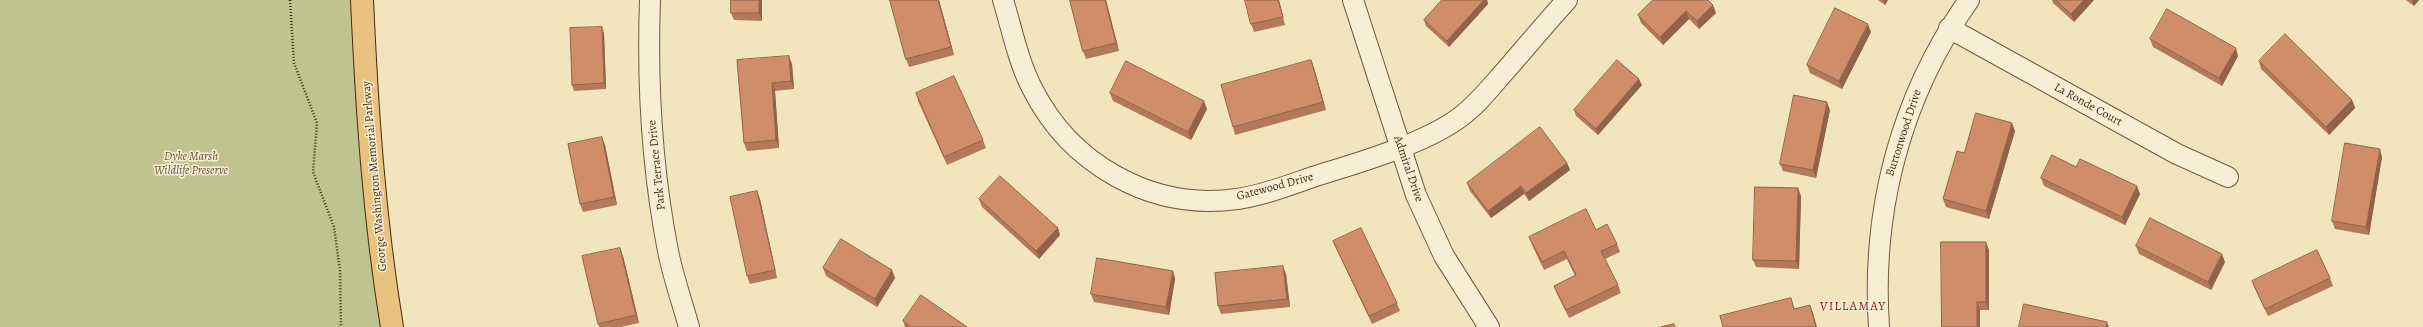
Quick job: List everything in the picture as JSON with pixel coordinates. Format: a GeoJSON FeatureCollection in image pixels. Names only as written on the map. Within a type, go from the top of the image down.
{"type":"FeatureCollection","features":[{"type":"Feature","properties":{"kind":"main road","name":"George Washington Memorial Parkway"},"geometry":{"type":"LineString","coordinates":[[362,0],[368,132],[377,224],[392,327]]}},
{"type":"Feature","properties":{"kind":"street","name":"Park Terrace Drive"},"geometry":{"type":"LineString","coordinates":[[650,0],[650,107],[660,202],[668,252],[688,327]]}},
{"type":"Feature","properties":{"kind":"street","name":"Gatewood Drive"},"geometry":{"type":"LineString","coordinates":[[1003,0],[1021,63],[1031,86],[1053,123],[1071,144],[1097,165],[1116,177],[1152,192],[1188,200],[1237,199],[1354,164],[1400,147],[1444,128],[1461,117],[1481,98],[1567,0]]}},
{"type":"Feature","properties":{"kind":"street","name":"Admiral Drive"},"geometry":{"type":"LineString","coordinates":[[1353,0],[1416,195],[1444,256],[1489,327]]}},
{"type":"Feature","properties":{"kind":"street","name":"Burtonwood Drive"},"geometry":{"type":"LineString","coordinates":[[1879,327],[1877,266],[1882,213],[1892,165],[1909,110],[1927,68],[1949,28],[1969,0]]}},
{"type":"Feature","properties":{"kind":"street","name":"La Ronde Court"},"geometry":{"type":"LineString","coordinates":[[1949,28],[2177,154],[2228,177]]}},
{"type":"Feature","properties":{"kind":"path"},"geometry":{"type":"LineString","coordinates":[[290,0],[294,63],[317,123],[313,172],[335,233],[340,271],[341,327]]}},
{"type":"Feature","properties":{"kind":"green space","name":"Dyke Marsh Wildlife Preserve"},"geometry":{"type":"Polygon","coordinates":[[[0,0],[363,0],[401,327],[0,327],[0,0]]]}},
{"type":"Feature","properties":{"kind":"building"},"geometry":{"type":"Polygon","coordinates":[[[731,0],[759,0],[759,13],[731,13],[731,0]]]}},
{"type":"Feature","properties":{"kind":"building"},"geometry":{"type":"Polygon","coordinates":[[[890,0],[938,0],[951,47],[906,59],[890,0]]]}},
{"type":"Feature","properties":{"kind":"building"},"geometry":{"type":"Polygon","coordinates":[[[1070,0],[1105,0],[1116,43],[1083,51],[1070,0]]]}},
{"type":"Feature","properties":{"kind":"building"},"geometry":{"type":"Polygon","coordinates":[[[1245,0],[1278,0],[1283,17],[1251,24],[1245,0]]]}},
{"type":"Feature","properties":{"kind":"building"},"geometry":{"type":"Polygon","coordinates":[[[1442,0],[1484,0],[1447,41],[1424,20],[1442,0]]]}},
{"type":"Feature","properties":{"kind":"building"},"geometry":{"type":"Polygon","coordinates":[[[1653,0],[1708,0],[1713,5],[1697,21],[1686,11],[1660,37],[1638,15],[1653,0]]]}},
{"type":"Feature","properties":{"kind":"building"},"geometry":{"type":"Polygon","coordinates":[[[2056,0],[2084,0],[2071,14],[2056,0]]]}},
{"type":"Feature","properties":{"kind":"building"},"geometry":{"type":"Polygon","coordinates":[[[1835,8],[1868,24],[1839,81],[1807,65],[1835,8]]]}},
{"type":"Feature","properties":{"kind":"building"},"geometry":{"type":"Polygon","coordinates":[[[2167,9],[2236,48],[2219,78],[2150,39],[2167,9]]]}},
{"type":"Feature","properties":{"kind":"building"},"geometry":{"type":"Polygon","coordinates":[[[602,27],[604,83],[572,85],[570,28],[602,27]]]}},
{"type":"Feature","properties":{"kind":"building"},"geometry":{"type":"Polygon","coordinates":[[[2285,34],[2352,100],[2326,127],[2259,61],[2285,34]]]}},
{"type":"Feature","properties":{"kind":"building"},"geometry":{"type":"Polygon","coordinates":[[[789,56],[791,81],[772,83],[776,140],[744,143],[737,60],[789,56]]]}},
{"type":"Feature","properties":{"kind":"building"},"geometry":{"type":"Polygon","coordinates":[[[1311,60],[1323,102],[1233,127],[1221,85],[1311,60]]]}},
{"type":"Feature","properties":{"kind":"building"},"geometry":{"type":"Polygon","coordinates":[[[1617,60],[1639,79],[1596,129],[1574,110],[1617,60]]]}},
{"type":"Feature","properties":{"kind":"building"},"geometry":{"type":"Polygon","coordinates":[[[1126,61],[1204,101],[1188,132],[1110,93],[1126,61]]]}},
{"type":"Feature","properties":{"kind":"building"},"geometry":{"type":"Polygon","coordinates":[[[954,76],[983,140],[944,157],[916,93],[954,76]]]}},
{"type":"Feature","properties":{"kind":"building"},"geometry":{"type":"Polygon","coordinates":[[[1794,95],[1827,102],[1813,170],[1780,164],[1794,95]]]}},
{"type":"Feature","properties":{"kind":"building"},"geometry":{"type":"Polygon","coordinates":[[[1976,113],[2012,123],[1986,211],[1943,199],[1957,151],[1964,153],[1976,113]]]}},
{"type":"Feature","properties":{"kind":"building"},"geometry":{"type":"Polygon","coordinates":[[[1540,127],[1567,163],[1526,193],[1521,186],[1488,211],[1467,183],[1540,127]]]}},
{"type":"Feature","properties":{"kind":"building"},"geometry":{"type":"Polygon","coordinates":[[[602,137],[614,197],[580,204],[568,144],[602,137]]]}},
{"type":"Feature","properties":{"kind":"building"},"geometry":{"type":"Polygon","coordinates":[[[2345,143],[2380,149],[2366,227],[2332,221],[2345,143]]]}},
{"type":"Feature","properties":{"kind":"building"},"geometry":{"type":"Polygon","coordinates":[[[2052,155],[2076,167],[2080,159],[2137,186],[2122,217],[2041,178],[2052,155]]]}},
{"type":"Feature","properties":{"kind":"building"},"geometry":{"type":"Polygon","coordinates":[[[1000,176],[1058,228],[1036,251],[979,199],[1000,176]]]}},
{"type":"Feature","properties":{"kind":"building"},"geometry":{"type":"Polygon","coordinates":[[[1755,187],[1798,188],[1796,261],[1753,260],[1755,187]]]}},
{"type":"Feature","properties":{"kind":"building"},"geometry":{"type":"Polygon","coordinates":[[[757,191],[775,270],[747,276],[730,197],[757,191]]]}},
{"type":"Feature","properties":{"kind":"building"},"geometry":{"type":"Polygon","coordinates":[[[1586,209],[1596,230],[1607,224],[1617,244],[1601,251],[1618,285],[1566,310],[1554,286],[1576,275],[1564,251],[1542,262],[1529,237],[1586,209]]]}},
{"type":"Feature","properties":{"kind":"building"},"geometry":{"type":"Polygon","coordinates":[[[2150,218],[2222,254],[2208,282],[2136,246],[2150,218]]]}},
{"type":"Feature","properties":{"kind":"building"},"geometry":{"type":"Polygon","coordinates":[[[1361,228],[1397,303],[1369,316],[1333,241],[1361,228]]]}},
{"type":"Feature","properties":{"kind":"building"},"geometry":{"type":"Polygon","coordinates":[[[841,239],[892,270],[875,299],[823,268],[841,239]]]}},
{"type":"Feature","properties":{"kind":"building"},"geometry":{"type":"Polygon","coordinates":[[[1941,242],[1986,242],[1986,302],[1977,302],[1977,327],[1942,327],[1941,242]]]}},
{"type":"Feature","properties":{"kind":"building"},"geometry":{"type":"Polygon","coordinates":[[[620,248],[636,315],[598,324],[582,256],[620,248]]]}},
{"type":"Feature","properties":{"kind":"building"},"geometry":{"type":"Polygon","coordinates":[[[2317,250],[2330,278],[2265,309],[2252,281],[2317,250]]]}},
{"type":"Feature","properties":{"kind":"building"},"geometry":{"type":"Polygon","coordinates":[[[1097,258],[1173,271],[1166,307],[1091,294],[1097,258]]]}},
{"type":"Feature","properties":{"kind":"building"},"geometry":{"type":"Polygon","coordinates":[[[1283,266],[1287,299],[1218,306],[1215,273],[1283,266]]]}},
{"type":"Feature","properties":{"kind":"building"},"geometry":{"type":"Polygon","coordinates":[[[921,295],[967,327],[911,327],[903,321],[921,295]]]}},
{"type":"Feature","properties":{"kind":"building"},"geometry":{"type":"Polygon","coordinates":[[[1791,298],[1794,309],[1810,305],[1816,327],[1723,327],[1720,316],[1791,298]]]}},
{"type":"Feature","properties":{"kind":"building"},"geometry":{"type":"Polygon","coordinates":[[[2024,304],[2107,322],[2106,327],[2019,327],[2024,304]]]}},
{"type":"Feature","properties":{"kind":"building"},"geometry":{"type":"Polygon","coordinates":[[[1674,324],[1675,327],[1661,327],[1674,324]]]}},
{"type":"Feature","properties":{"kind":"district","name":"VILLAMAY"},"geometry":{"type":"Point","coordinates":[1853,307]}}]}
